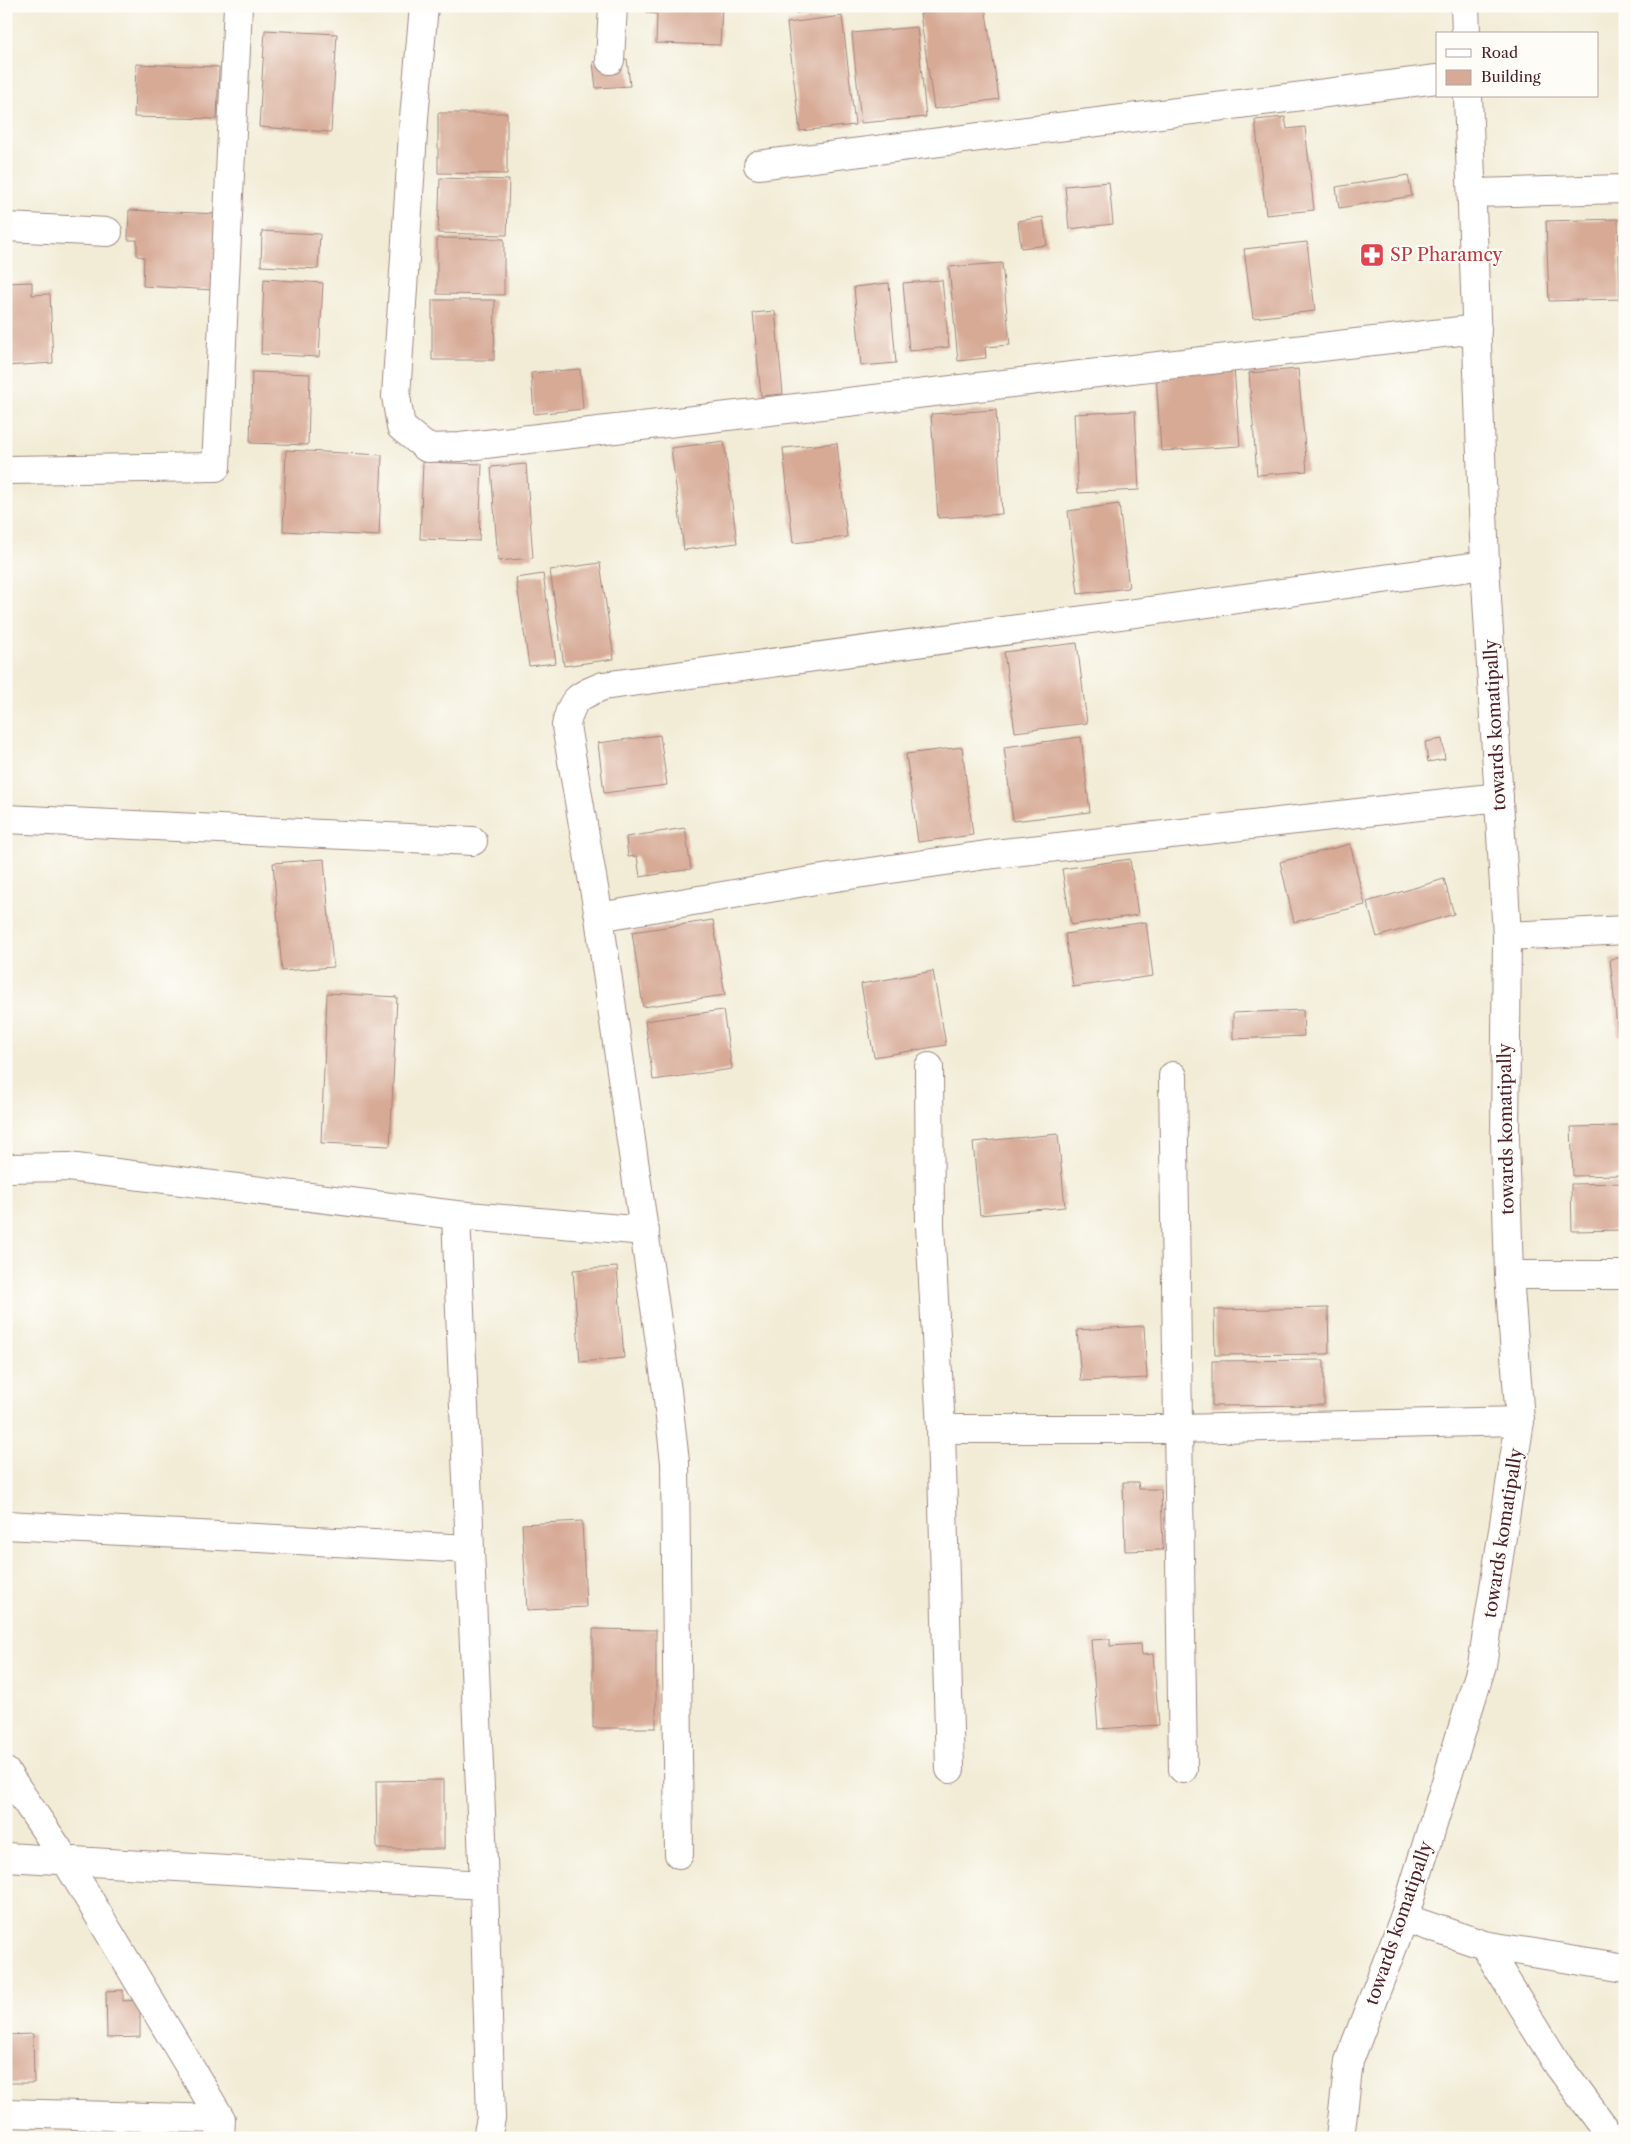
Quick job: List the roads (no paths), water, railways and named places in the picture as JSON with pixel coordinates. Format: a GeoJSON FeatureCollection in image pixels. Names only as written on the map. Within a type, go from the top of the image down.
{"type":"FeatureCollection","features":[{"type":"Feature","properties":{"kind":"street"},"geometry":{"type":"LineString","coordinates":[[6,470],[216,467],[238,6]]}},
{"type":"Feature","properties":{"kind":"street"},"geometry":{"type":"LineString","coordinates":[[424,6],[414,118],[396,396],[401,427],[427,448],[460,448],[1477,329]]}},
{"type":"Feature","properties":{"kind":"street"},"geometry":{"type":"LineString","coordinates":[[610,60],[613,6]]}},
{"type":"Feature","properties":{"kind":"street"},"geometry":{"type":"LineString","coordinates":[[1465,6],[1466,32]]}},
{"type":"Feature","properties":{"kind":"street"},"geometry":{"type":"LineString","coordinates":[[758,165],[1436,79]]}},
{"type":"Feature","properties":{"kind":"street","name":"towards komatipally"},"geometry":{"type":"LineString","coordinates":[[1340,2138],[1349,2061],[1404,1918],[1482,1665],[1520,1420],[1509,1275],[1504,1079],[1507,936],[1485,565],[1468,98]]}},
{"type":"Feature","properties":{"kind":"street"},"geometry":{"type":"LineString","coordinates":[[1472,193],[1625,190]]}},
{"type":"Feature","properties":{"kind":"street"},"geometry":{"type":"LineString","coordinates":[[6,227],[108,232]]}},
{"type":"Feature","properties":{"kind":"street"},"geometry":{"type":"LineString","coordinates":[[679,1854],[675,1462],[599,917],[566,726],[569,711],[579,696],[603,686],[1485,565]]}},
{"type":"Feature","properties":{"kind":"street"},"geometry":{"type":"LineString","coordinates":[[599,917],[816,880],[986,855],[1499,797]]}},
{"type":"Feature","properties":{"kind":"street"},"geometry":{"type":"LineString","coordinates":[[6,819],[473,841]]}},
{"type":"Feature","properties":{"kind":"street"},"geometry":{"type":"LineString","coordinates":[[1507,936],[1625,930]]}},
{"type":"Feature","properties":{"kind":"street"},"geometry":{"type":"LineString","coordinates":[[929,1067],[930,1225],[941,1429],[950,1769]]}},
{"type":"Feature","properties":{"kind":"street"},"geometry":{"type":"LineString","coordinates":[[1173,1076],[1183,1769]]}},
{"type":"Feature","properties":{"kind":"street"},"geometry":{"type":"LineString","coordinates":[[6,1168],[68,1167],[456,1216],[644,1231]]}},
{"type":"Feature","properties":{"kind":"street"},"geometry":{"type":"LineString","coordinates":[[456,1216],[484,1885],[491,2118],[487,2138]]}},
{"type":"Feature","properties":{"kind":"street"},"geometry":{"type":"LineString","coordinates":[[1509,1275],[1625,1275]]}},
{"type":"Feature","properties":{"kind":"street"},"geometry":{"type":"LineString","coordinates":[[941,1429],[1177,1430],[1520,1420]]}},
{"type":"Feature","properties":{"kind":"street"},"geometry":{"type":"LineString","coordinates":[[6,1526],[470,1549]]}},
{"type":"Feature","properties":{"kind":"street"},"geometry":{"type":"LineString","coordinates":[[6,1772],[65,1859],[221,2128]]}},
{"type":"Feature","properties":{"kind":"street"},"geometry":{"type":"LineString","coordinates":[[6,1856],[484,1885]]}},
{"type":"Feature","properties":{"kind":"street"},"geometry":{"type":"LineString","coordinates":[[1404,1918],[1484,1945],[1625,1968]]}},
{"type":"Feature","properties":{"kind":"street"},"geometry":{"type":"LineString","coordinates":[[1484,1945],[1558,2065],[1607,2132],[1616,2138]]}},
{"type":"Feature","properties":{"kind":"street"},"geometry":{"type":"LineString","coordinates":[[6,2113],[221,2128]]}},
{"type":"Feature","properties":{"kind":"place","name":"SP Pharamcy"},"geometry":{"type":"Point","coordinates":[1372,255]}}]}
